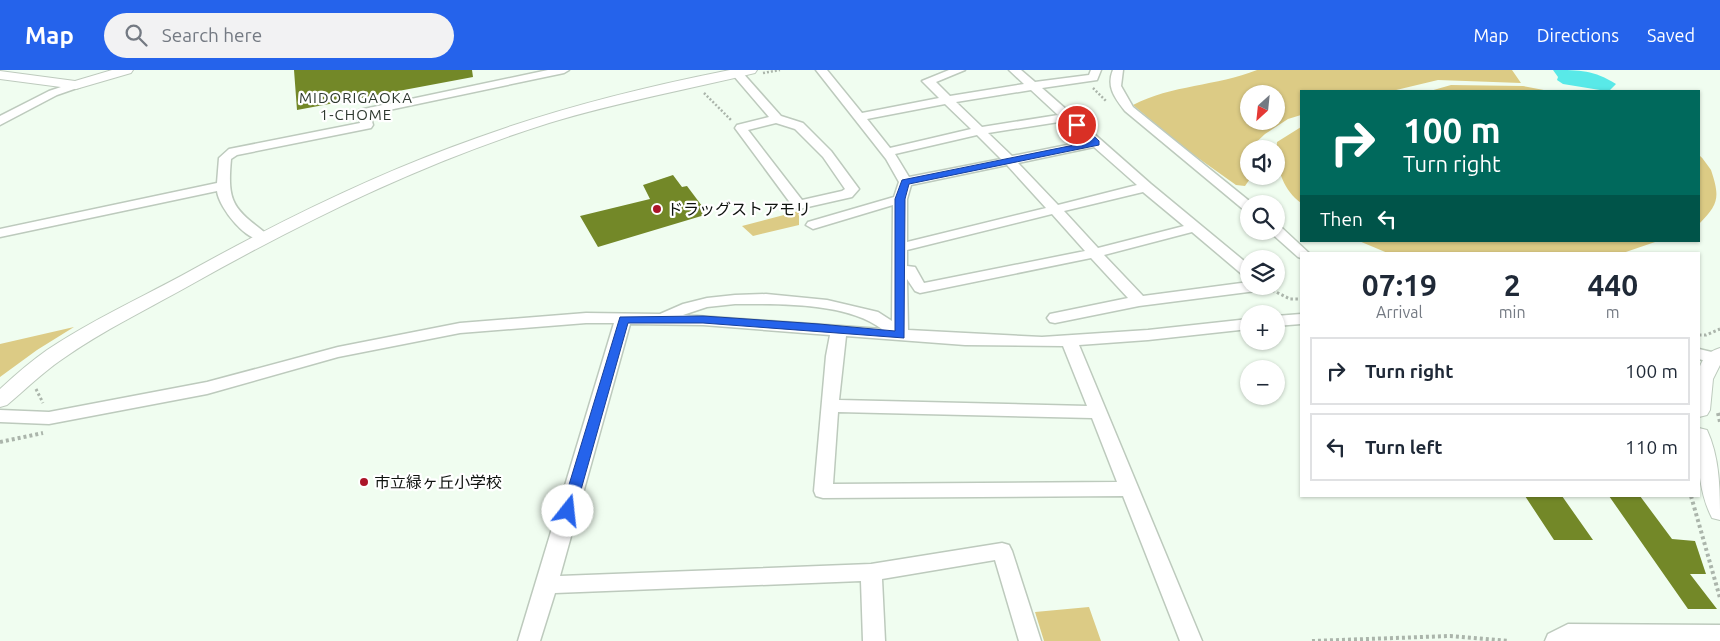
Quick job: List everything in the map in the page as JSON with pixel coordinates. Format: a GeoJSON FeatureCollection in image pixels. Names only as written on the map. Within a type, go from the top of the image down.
{"type":"FeatureCollection","features":[{"type":"Feature","properties":{"kind":"street"},"geometry":{"type":"LineString","coordinates":[[0,121],[53,93],[126,70]]}},
{"type":"Feature","properties":{"kind":"street"},"geometry":{"type":"LineString","coordinates":[[262,237],[234,216],[225,203],[221,186],[224,158],[233,152],[367,125],[363,112],[564,70]]}},
{"type":"Feature","properties":{"kind":"street"},"geometry":{"type":"LineString","coordinates":[[821,70],[861,117],[887,152],[905,182],[900,199],[900,336]]}},
{"type":"Feature","properties":{"kind":"street"},"geometry":{"type":"LineString","coordinates":[[960,70],[928,81],[945,100],[1009,160],[1139,301]]}},
{"type":"Feature","properties":{"kind":"street"},"geometry":{"type":"LineString","coordinates":[[1014,70],[1146,187],[1240,265]]}},
{"type":"Feature","properties":{"kind":"street"},"geometry":{"type":"LineString","coordinates":[[861,117],[945,100],[1093,78],[1096,70]]}},
{"type":"Feature","properties":{"kind":"street"},"geometry":{"type":"LineString","coordinates":[[1118,70],[1114,79],[1117,94],[1129,109],[1240,200]]}},
{"type":"Feature","properties":{"kind":"street"},"geometry":{"type":"LineString","coordinates":[[0,400],[54,356],[105,323],[262,237],[483,140],[609,103],[743,73],[777,119],[799,126],[827,154],[852,189],[847,194],[799,205],[741,128],[777,119]]}},
{"type":"Feature","properties":{"kind":"street"},"geometry":{"type":"LineString","coordinates":[[0,75],[76,85]]}},
{"type":"Feature","properties":{"kind":"street"},"geometry":{"type":"LineString","coordinates":[[887,152],[980,131],[1067,117]]}},
{"type":"Feature","properties":{"kind":"street"},"geometry":{"type":"LineString","coordinates":[[905,182],[1096,143]]}},
{"type":"Feature","properties":{"kind":"street"},"geometry":{"type":"LineString","coordinates":[[0,233],[221,186]]}},
{"type":"Feature","properties":{"kind":"street"},"geometry":{"type":"LineString","coordinates":[[900,248],[1146,187]]}},
{"type":"Feature","properties":{"kind":"street"},"geometry":{"type":"LineString","coordinates":[[813,225],[900,199]]}},
{"type":"Feature","properties":{"kind":"street"},"geometry":{"type":"LineString","coordinates":[[900,271],[910,270],[920,288],[1094,253],[1196,228]]}},
{"type":"Feature","properties":{"kind":"street"},"geometry":{"type":"LineString","coordinates":[[1285,238],[1302,252]]}},
{"type":"Feature","properties":{"kind":"street"},"geometry":{"type":"LineString","coordinates":[[1054,318],[1139,301],[1240,288]]}},
{"type":"Feature","properties":{"kind":"street"},"geometry":{"type":"LineString","coordinates":[[663,320],[674,311],[701,304],[784,300],[846,308],[888,323],[900,336]]}},
{"type":"Feature","properties":{"kind":"street"},"geometry":{"type":"LineString","coordinates":[[0,416],[58,417],[207,388],[338,352],[460,328],[586,318],[703,320],[965,340],[1069,341],[1240,325]]}},
{"type":"Feature","properties":{"kind":"street"},"geometry":{"type":"LineString","coordinates":[[1285,320],[1300,319]]}},
{"type":"Feature","properties":{"kind":"street"},"geometry":{"type":"LineString","coordinates":[[529,641],[547,585],[623,320]]}},
{"type":"Feature","properties":{"kind":"street"},"geometry":{"type":"LineString","coordinates":[[839,329],[834,356],[823,491],[1130,489]]}},
{"type":"Feature","properties":{"kind":"street"},"geometry":{"type":"LineString","coordinates":[[1069,341],[1191,641]]}},
{"type":"Feature","properties":{"kind":"street"},"geometry":{"type":"LineString","coordinates":[[1700,402],[1703,377],[1713,357]]}},
{"type":"Feature","properties":{"kind":"street"},"geometry":{"type":"LineString","coordinates":[[830,406],[1098,412]]}},
{"type":"Feature","properties":{"kind":"street"},"geometry":{"type":"LineString","coordinates":[[1700,440],[1720,512]]}},
{"type":"Feature","properties":{"kind":"street"},"geometry":{"type":"LineString","coordinates":[[547,585],[871,572],[1002,551],[1030,641]]}},
{"type":"Feature","properties":{"kind":"street"},"geometry":{"type":"LineString","coordinates":[[871,572],[874,641]]}},
{"type":"Feature","properties":{"kind":"street"},"geometry":{"type":"LineString","coordinates":[[1556,641],[1568,632],[1720,634]]}},
{"type":"Feature","properties":{"kind":"path"},"geometry":{"type":"LineString","coordinates":[[743,73],[780,70]]}},
{"type":"Feature","properties":{"kind":"path"},"geometry":{"type":"LineString","coordinates":[[698,87],[731,121]]}},
{"type":"Feature","properties":{"kind":"path"},"geometry":{"type":"LineString","coordinates":[[1282,295],[1290,299],[1300,299]]}},
{"type":"Feature","properties":{"kind":"path"},"geometry":{"type":"LineString","coordinates":[[1700,334],[1706,335],[1720,329]]}},
{"type":"Feature","properties":{"kind":"path"},"geometry":{"type":"LineString","coordinates":[[34,386],[44,404]]}},
{"type":"Feature","properties":{"kind":"path"},"geometry":{"type":"LineString","coordinates":[[1691,497],[1720,598]]}},
{"type":"Feature","properties":{"kind":"path"},"geometry":{"type":"LineString","coordinates":[[1312,641],[1450,636],[1510,641]]}},
{"type":"Feature","properties":{"kind":"shaded area"},"geometry":{"type":"Polygon","coordinates":[[[1257,70],[1512,70],[1521,83],[1438,80],[1396,90],[1300,90],[1300,115],[1285,121],[1285,85],[1240,85],[1240,130],[1271,130],[1259,140],[1240,140],[1240,185],[1245,186],[1236,185],[1184,148],[1133,105],[1148,98],[1178,89],[1226,79],[1257,70]]]}},
{"type":"Feature","properties":{"kind":"shaded area"},"geometry":{"type":"Polygon","coordinates":[[[1451,85],[1523,86],[1544,90],[1434,90],[1451,85]]]}},
{"type":"Feature","properties":{"kind":"shaded area"},"geometry":{"type":"Polygon","coordinates":[[[1300,128],[1300,202],[1285,184],[1285,140],[1280,140],[1300,128]]]}},
{"type":"Feature","properties":{"kind":"shaded area"},"geometry":{"type":"Polygon","coordinates":[[[1700,156],[1711,170],[1716,187],[1716,200],[1711,211],[1700,223],[1700,156]]]}},
{"type":"Feature","properties":{"kind":"shaded area"},"geometry":{"type":"Polygon","coordinates":[[[799,211],[799,225],[753,236],[742,226],[799,211]]]}},
{"type":"Feature","properties":{"kind":"shaded area"},"geometry":{"type":"Polygon","coordinates":[[[1361,242],[1655,242],[1626,252],[1385,252],[1361,242]]]}},
{"type":"Feature","properties":{"kind":"shaded area"},"geometry":{"type":"Polygon","coordinates":[[[74,327],[37,350],[0,377],[0,344],[74,327]]]}},
{"type":"Feature","properties":{"kind":"shaded area"},"geometry":{"type":"Polygon","coordinates":[[[1089,607],[1101,641],[1044,641],[1035,612],[1089,607]]]}},
{"type":"Feature","properties":{"kind":"water"},"geometry":{"type":"Polygon","coordinates":[[[1553,70],[1594,73],[1616,84],[1610,90],[1600,90],[1563,84],[1557,80],[1558,77],[1553,70]]]}},
{"type":"Feature","properties":{"kind":"building"},"geometry":{"type":"Polygon","coordinates":[[[294,70],[472,70],[473,77],[297,110],[294,70]]]}},
{"type":"Feature","properties":{"kind":"building","name":"ドラッグストアモリ"},"geometry":{"type":"Polygon","coordinates":[[[673,175],[682,187],[687,186],[708,214],[598,247],[580,216],[650,199],[643,185],[673,175]]]}},
{"type":"Feature","properties":{"kind":"building"},"geometry":{"type":"Polygon","coordinates":[[[1526,497],[1563,497],[1593,540],[1554,540],[1526,497]]]}},
{"type":"Feature","properties":{"kind":"building"},"geometry":{"type":"Polygon","coordinates":[[[1610,497],[1641,497],[1672,539],[1695,541],[1706,574],[1690,574],[1717,609],[1688,609],[1610,497]]]}},
{"type":"Feature","properties":{"kind":"place","name":"ドラッグストアモリ"},"geometry":{"type":"Point","coordinates":[657,209]}},
{"type":"Feature","properties":{"kind":"place","name":"市立緑ヶ丘小学校"},"geometry":{"type":"Point","coordinates":[364,482]}},
{"type":"Feature","properties":{"kind":"district","name":"MIDORIGAOKA 1-CHOME"},"geometry":{"type":"Point","coordinates":[356,106]}},
{"type":"Feature","properties":{"kind":"route"},"geometry":{"type":"LineString","coordinates":[[568,511],[623,320],[703,320],[819,327],[900,336],[902,206],[900,199],[905,182],[1096,143],[1077,125]]}}]}
